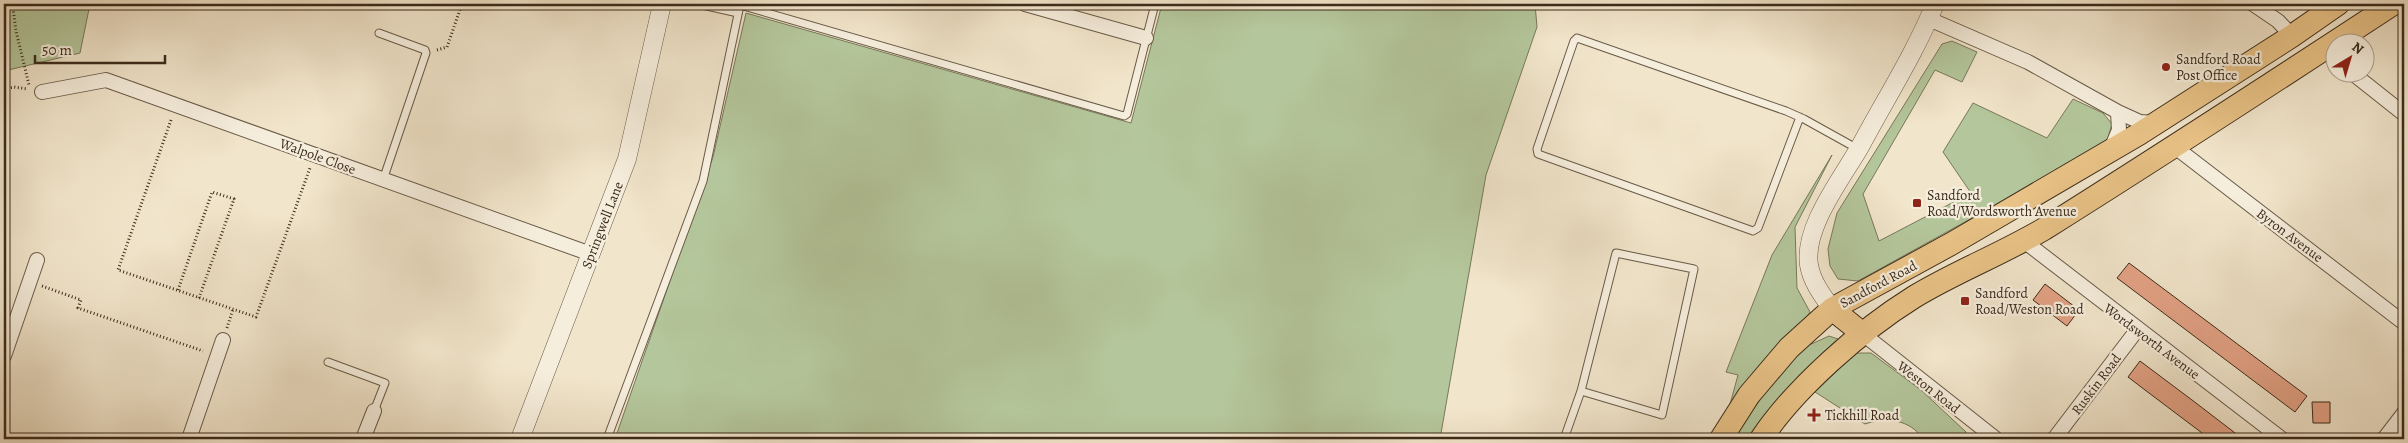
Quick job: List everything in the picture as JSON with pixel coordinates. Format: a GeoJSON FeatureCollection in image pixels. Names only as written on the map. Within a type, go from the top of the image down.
{"type":"FeatureCollection","features":[{"type":"Feature","properties":{"kind":"main road","name":"Sandford Road"},"geometry":{"type":"LineString","coordinates":[[2326,57],[2175,147],[2024,241],[1915,297],[1863,334],[1832,308],[1952,244],[2158,123],[2338,4]]}},
{"type":"Feature","properties":{"kind":"main road","name":"Sandford Road"},"geometry":{"type":"LineString","coordinates":[[2358,32],[2393,4]]}},
{"type":"Feature","properties":{"kind":"main road"},"geometry":{"type":"LineString","coordinates":[[1721,439],[1750,394],[1789,348],[1832,308]]}},
{"type":"Feature","properties":{"kind":"main road"},"geometry":{"type":"LineString","coordinates":[[1761,439],[1775,418],[1801,390],[1863,334]]}},
{"type":"Feature","properties":{"kind":"street","name":"Springwell Lane"},"geometry":{"type":"LineString","coordinates":[[520,439],[627,159],[662,4]]}},
{"type":"Feature","properties":{"kind":"street"},"geometry":{"type":"LineString","coordinates":[[1025,4],[1146,38]]}},
{"type":"Feature","properties":{"kind":"street"},"geometry":{"type":"LineString","coordinates":[[2253,4],[2278,22],[2292,36]]}},
{"type":"Feature","properties":{"kind":"street"},"geometry":{"type":"LineString","coordinates":[[1832,308],[1816,285],[1809,264],[1810,245],[1815,226],[1932,12],[2118,112],[2140,122],[2158,123]]}},
{"type":"Feature","properties":{"kind":"street","name":"Walpole Close"},"geometry":{"type":"LineString","coordinates":[[42,92],[106,80],[591,254]]}},
{"type":"Feature","properties":{"kind":"street"},"geometry":{"type":"LineString","coordinates":[[2364,82],[2404,114]]}},
{"type":"Feature","properties":{"kind":"street"},"geometry":{"type":"LineString","coordinates":[[2109,152],[2116,142],[2119,130],[2118,112]]}},
{"type":"Feature","properties":{"kind":"street","name":"Byron Avenue"},"geometry":{"type":"LineString","coordinates":[[2175,147],[2404,323]]}},
{"type":"Feature","properties":{"kind":"street","name":"Wordsworth Avenue"},"geometry":{"type":"LineString","coordinates":[[2024,241],[2137,330],[2282,439]]}},
{"type":"Feature","properties":{"kind":"street"},"geometry":{"type":"LineString","coordinates":[[4,356],[37,260]]}},
{"type":"Feature","properties":{"kind":"street","name":"Ruskin Road"},"geometry":{"type":"LineString","coordinates":[[2054,439],[2137,330]]}},
{"type":"Feature","properties":{"kind":"street","name":"Weston Road"},"geometry":{"type":"LineString","coordinates":[[1863,334],[1996,439]]}},
{"type":"Feature","properties":{"kind":"street"},"geometry":{"type":"LineString","coordinates":[[189,439],[223,340]]}},
{"type":"Feature","properties":{"kind":"street"},"geometry":{"type":"LineString","coordinates":[[363,439],[374,411]]}},
{"type":"Feature","properties":{"kind":"street"},"geometry":{"type":"LineString","coordinates":[[2384,439],[2404,413]]}},
{"type":"Feature","properties":{"kind":"lane"},"geometry":{"type":"LineString","coordinates":[[698,4],[738,14]]}},
{"type":"Feature","properties":{"kind":"lane"},"geometry":{"type":"LineString","coordinates":[[607,439],[703,181],[740,4],[1124,116],[1127,114],[1155,4]]}},
{"type":"Feature","properties":{"kind":"lane"},"geometry":{"type":"LineString","coordinates":[[380,33],[425,50],[426,53],[383,180]]}},
{"type":"Feature","properties":{"kind":"lane"},"geometry":{"type":"LineString","coordinates":[[1800,117],[1758,228],[1754,231],[1538,154],[1537,149],[1577,38],[1800,117],[1858,149]]}},
{"type":"Feature","properties":{"kind":"lane"},"geometry":{"type":"LineString","coordinates":[[1564,439],[1581,391],[1616,253],[1694,269],[1662,415],[1581,391]]}},
{"type":"Feature","properties":{"kind":"lane"},"geometry":{"type":"LineString","coordinates":[[328,362],[385,382],[374,411]]}},
{"type":"Feature","properties":{"kind":"path"},"geometry":{"type":"LineString","coordinates":[[426,53],[447,47],[462,4]]}},
{"type":"Feature","properties":{"kind":"path"},"geometry":{"type":"LineString","coordinates":[[4,89],[14,87],[30,90],[16,31],[13,8]]}},
{"type":"Feature","properties":{"kind":"path"},"geometry":{"type":"LineString","coordinates":[[176,106],[118,270],[256,317],[315,156]]}},
{"type":"Feature","properties":{"kind":"path"},"geometry":{"type":"LineString","coordinates":[[178,290],[212,192],[234,199],[199,298]]}},
{"type":"Feature","properties":{"kind":"path"},"geometry":{"type":"LineString","coordinates":[[30,282],[81,300],[78,308],[217,356]]}},
{"type":"Feature","properties":{"kind":"green space"},"geometry":{"type":"Polygon","coordinates":[[[4,4],[90,4],[80,53],[4,71],[4,4]]]}},
{"type":"Feature","properties":{"kind":"green space"},"geometry":{"type":"Polygon","coordinates":[[[1162,4],[1535,4],[1537,27],[1486,175],[1440,439],[615,439],[713,157],[746,13],[1131,123],[1162,4]]]}},
{"type":"Feature","properties":{"kind":"green space"},"geometry":{"type":"Polygon","coordinates":[[[1952,41],[1977,52],[1962,82],[1935,70],[1863,194],[1879,241],[1971,193],[1943,152],[1973,103],[2047,138],[2073,99],[2103,113],[2112,124],[2106,144],[1858,281],[1838,279],[1830,266],[1828,249],[1837,213],[1942,44],[1952,41]]]}},
{"type":"Feature","properties":{"kind":"green space"},"geometry":{"type":"Polygon","coordinates":[[[1832,155],[1795,227],[1797,288],[1810,312],[1803,323],[1729,408],[1738,375],[1726,372],[1772,255],[1832,155]]]}},
{"type":"Feature","properties":{"kind":"green space"},"geometry":{"type":"Polygon","coordinates":[[[1829,336],[1838,339],[1790,386],[1759,424],[1750,439],[1732,439],[1780,372],[1807,346],[1829,336]]]}},
{"type":"Feature","properties":{"kind":"green space"},"geometry":{"type":"Polygon","coordinates":[[[1856,353],[1871,353],[1921,390],[1966,432],[1966,439],[1923,439],[1911,427],[1897,421],[1889,420],[1865,424],[1815,392],[1856,353]]]}},
{"type":"Feature","properties":{"kind":"building"},"geometry":{"type":"Polygon","coordinates":[[[2129,263],[2307,396],[2295,412],[2117,278],[2129,263]]]}},
{"type":"Feature","properties":{"kind":"building"},"geometry":{"type":"Polygon","coordinates":[[[2045,284],[2079,310],[2067,326],[2033,300],[2045,284]]]}},
{"type":"Feature","properties":{"kind":"building"},"geometry":{"type":"Polygon","coordinates":[[[2140,361],[2243,439],[2210,439],[2145,390],[2128,377],[2140,361]]]}},
{"type":"Feature","properties":{"kind":"building"},"geometry":{"type":"Polygon","coordinates":[[[2312,402],[2330,402],[2330,423],[2313,423],[2312,402]]]}},
{"type":"Feature","properties":{"kind":"place","name":"Sandford Road Post Office"},"geometry":{"type":"Point","coordinates":[2166,67]}},
{"type":"Feature","properties":{"kind":"place","name":"Sandford Road/Wordsworth Avenue"},"geometry":{"type":"Point","coordinates":[1917,203]}},
{"type":"Feature","properties":{"kind":"place","name":"Sandford Road/Weston Road"},"geometry":{"type":"Point","coordinates":[1965,301]}},
{"type":"Feature","properties":{"kind":"place","name":"Tickhill Road"},"geometry":{"type":"Point","coordinates":[1814,415]}}]}
